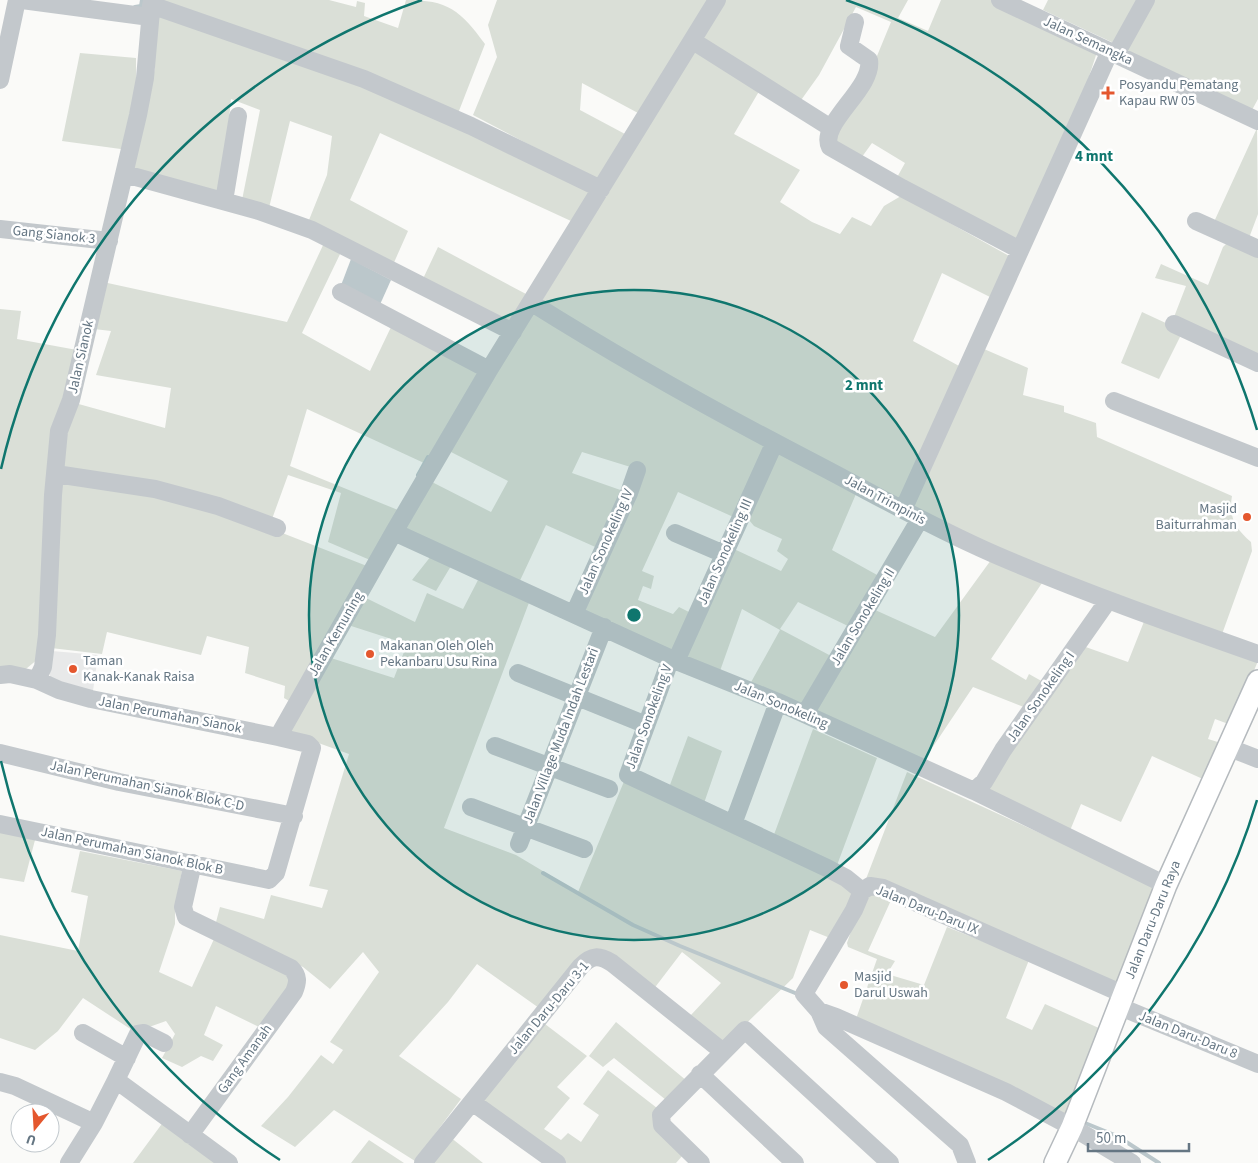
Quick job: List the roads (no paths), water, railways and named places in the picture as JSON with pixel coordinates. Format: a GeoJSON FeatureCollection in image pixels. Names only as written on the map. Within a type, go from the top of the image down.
{"type":"FeatureCollection","features":[{"type":"Feature","properties":{"kind":"main road","name":"Jalan Daru-Daru Raya"},"geometry":{"type":"LineString","coordinates":[[1055,1163],[1072,1127],[1166,885],[1258,681]]}},
{"type":"Feature","properties":{"kind":"street"},"geometry":{"type":"LineString","coordinates":[[0,80],[17,0]]}},
{"type":"Feature","properties":{"kind":"street"},"geometry":{"type":"LineString","coordinates":[[22,0],[151,7],[364,79],[471,126],[601,189]]}},
{"type":"Feature","properties":{"kind":"street","name":"Jalan Kemuning"},"geometry":{"type":"LineString","coordinates":[[278,737],[394,532],[489,370],[717,0]]}},
{"type":"Feature","properties":{"kind":"street"},"geometry":{"type":"LineString","coordinates":[[903,510],[1020,250],[1113,52],[1146,0]]}},
{"type":"Feature","properties":{"kind":"street","name":"Jalan Semangka"},"geometry":{"type":"LineString","coordinates":[[1008,2],[1257,119]]}},
{"type":"Feature","properties":{"kind":"street","name":"Jalan Sianok"},"geometry":{"type":"LineString","coordinates":[[37,680],[43,667],[47,635],[59,431],[71,400],[126,174],[146,78],[151,7]]}},
{"type":"Feature","properties":{"kind":"street"},"geometry":{"type":"LineString","coordinates":[[855,22],[849,46],[868,60],[870,67],[858,90],[832,128],[828,141],[830,148],[1020,250]]}},
{"type":"Feature","properties":{"kind":"street"},"geometry":{"type":"LineString","coordinates":[[693,41],[832,128]]}},
{"type":"Feature","properties":{"kind":"street"},"geometry":{"type":"LineString","coordinates":[[224,201],[238,116]]}},
{"type":"Feature","properties":{"kind":"street"},"geometry":{"type":"LineString","coordinates":[[126,174],[224,201],[312,230],[513,332]]}},
{"type":"Feature","properties":{"kind":"street"},"geometry":{"type":"LineString","coordinates":[[1196,221],[1258,249]]}},
{"type":"Feature","properties":{"kind":"street","name":"Gang Sianok 3"},"geometry":{"type":"LineString","coordinates":[[0,229],[109,241]]}},
{"type":"Feature","properties":{"kind":"street"},"geometry":{"type":"LineString","coordinates":[[340,292],[489,370]]}},
{"type":"Feature","properties":{"kind":"street","name":"Jalan Trimpinis"},"geometry":{"type":"LineString","coordinates":[[532,302],[600,345],[774,444],[920,519],[996,555],[1107,602],[1258,654]]}},
{"type":"Feature","properties":{"kind":"street"},"geometry":{"type":"LineString","coordinates":[[1174,324],[1258,363]]}},
{"type":"Feature","properties":{"kind":"street"},"geometry":{"type":"LineString","coordinates":[[1114,401],[1258,458]]}},
{"type":"Feature","properties":{"kind":"street","name":"Jalan Sonokeling III"},"geometry":{"type":"LineString","coordinates":[[674,659],[774,444]]}},
{"type":"Feature","properties":{"kind":"street","name":"Jalan Sonokeling IV"},"geometry":{"type":"LineString","coordinates":[[574,614],[629,493],[637,470]]}},
{"type":"Feature","properties":{"kind":"street"},"geometry":{"type":"LineString","coordinates":[[56,474],[155,489],[218,506],[277,528]]}},
{"type":"Feature","properties":{"kind":"street","name":"Jalan Sonokeling II"},"geometry":{"type":"LineString","coordinates":[[805,714],[920,519]]}},
{"type":"Feature","properties":{"kind":"street","name":"Jalan Sonokeling"},"geometry":{"type":"LineString","coordinates":[[394,532],[674,659],[778,702],[974,791],[1166,885]]}},
{"type":"Feature","properties":{"kind":"street"},"geometry":{"type":"LineString","coordinates":[[675,533],[724,554]]}},
{"type":"Feature","properties":{"kind":"street","name":"Jalan Sonokeling I"},"geometry":{"type":"LineString","coordinates":[[974,791],[984,782],[1003,750],[1107,602]]}},
{"type":"Feature","properties":{"kind":"street","name":"Jalan Village Muda Indah Lestari"},"geometry":{"type":"LineString","coordinates":[[520,844],[604,627]]}},
{"type":"Feature","properties":{"kind":"street","name":"Jalan Sonokeling V"},"geometry":{"type":"LineString","coordinates":[[628,775],[674,659]]}},
{"type":"Feature","properties":{"kind":"street"},"geometry":{"type":"LineString","coordinates":[[518,673],[639,722]]}},
{"type":"Feature","properties":{"kind":"street"},"geometry":{"type":"LineString","coordinates":[[0,675],[10,674],[37,680]]}},
{"type":"Feature","properties":{"kind":"street","name":"Jalan Perumahan Sianok"},"geometry":{"type":"LineString","coordinates":[[37,680],[59,690],[91,699],[306,743],[312,748],[294,816]]}},
{"type":"Feature","properties":{"kind":"street"},"geometry":{"type":"LineString","coordinates":[[736,816],[778,702]]}},
{"type":"Feature","properties":{"kind":"street"},"geometry":{"type":"LineString","coordinates":[[495,746],[609,789]]}},
{"type":"Feature","properties":{"kind":"street"},"geometry":{"type":"LineString","coordinates":[[1227,747],[1258,759]]}},
{"type":"Feature","properties":{"kind":"street","name":"Jalan Perumahan Sianok Blok C-D"},"geometry":{"type":"LineString","coordinates":[[0,753],[119,782],[294,816]]}},
{"type":"Feature","properties":{"kind":"street","name":"Jalan Daru-Daru IX"},"geometry":{"type":"LineString","coordinates":[[628,775],[827,868],[846,878],[862,891],[870,886],[883,888],[1120,1000]]}},
{"type":"Feature","properties":{"kind":"street"},"geometry":{"type":"LineString","coordinates":[[471,807],[584,849]]}},
{"type":"Feature","properties":{"kind":"street","name":"Jalan Perumahan Sianok Blok B"},"geometry":{"type":"LineString","coordinates":[[0,824],[193,863],[264,880],[271,879],[276,873],[294,816]]}},
{"type":"Feature","properties":{"kind":"street","name":"Gang Amanah"},"geometry":{"type":"LineString","coordinates":[[190,1135],[294,992],[298,981],[296,974],[291,968],[186,917],[183,908],[193,863]]}},
{"type":"Feature","properties":{"kind":"street"},"geometry":{"type":"LineString","coordinates":[[862,891],[854,910],[804,994],[819,1011],[826,1027],[960,1145],[967,1163]]}},
{"type":"Feature","properties":{"kind":"street","name":"Jalan Daru-Daru 3-1"},"geometry":{"type":"LineString","coordinates":[[423,1163],[581,966],[596,956],[612,962],[722,1051]]}},
{"type":"Feature","properties":{"kind":"street","name":"Jalan Daru-Daru 8"},"geometry":{"type":"LineString","coordinates":[[1120,1000],[1258,1064]]}},
{"type":"Feature","properties":{"kind":"street"},"geometry":{"type":"LineString","coordinates":[[819,1011],[1006,1092],[1072,1127],[1132,1163]]}},
{"type":"Feature","properties":{"kind":"street"},"geometry":{"type":"LineString","coordinates":[[702,1163],[662,1126],[660,1119],[668,1107],[745,1030],[890,1163]]}},
{"type":"Feature","properties":{"kind":"street"},"geometry":{"type":"LineString","coordinates":[[83,1033],[126,1058]]}},
{"type":"Feature","properties":{"kind":"street"},"geometry":{"type":"LineString","coordinates":[[69,1163],[94,1123],[140,1034],[144,1033],[164,1043]]}},
{"type":"Feature","properties":{"kind":"street"},"geometry":{"type":"LineString","coordinates":[[700,1074],[795,1163]]}},
{"type":"Feature","properties":{"kind":"street"},"geometry":{"type":"LineString","coordinates":[[116,1080],[229,1163]]}},
{"type":"Feature","properties":{"kind":"street"},"geometry":{"type":"LineString","coordinates":[[0,1082],[16,1086],[94,1123]]}},
{"type":"Feature","properties":{"kind":"street"},"geometry":{"type":"LineString","coordinates":[[472,1102],[557,1163]]}},
{"type":"Feature","properties":{"kind":"waterway"},"geometry":{"type":"LineString","coordinates":[[135,7],[141,6],[142,0]]}},
{"type":"Feature","properties":{"kind":"waterway"},"geometry":{"type":"LineString","coordinates":[[418,475],[428,457]]}},
{"type":"Feature","properties":{"kind":"waterway"},"geometry":{"type":"LineString","coordinates":[[543,873],[633,925],[800,995]]}},
{"type":"Feature","properties":{"kind":"waterway"},"geometry":{"type":"LineString","coordinates":[[1085,1123],[1117,1136],[1159,1163]]}},
{"type":"Feature","properties":{"kind":"place","name":"Posyandu Pematang Kapau RW 05"},"geometry":{"type":"Point","coordinates":[1108,93]}},
{"type":"Feature","properties":{"kind":"place","name":"Masjid Baiturrahman"},"geometry":{"type":"Point","coordinates":[1247,517]}},
{"type":"Feature","properties":{"kind":"place","name":"Makanan Oleh Oleh Pekanbaru Usu Rina"},"geometry":{"type":"Point","coordinates":[370,654]}},
{"type":"Feature","properties":{"kind":"place","name":"Taman Kanak-Kanak Raisa"},"geometry":{"type":"Point","coordinates":[73,669]}},
{"type":"Feature","properties":{"kind":"place","name":"Masjid Darul Uswah"},"geometry":{"type":"Point","coordinates":[844,985]}}]}
